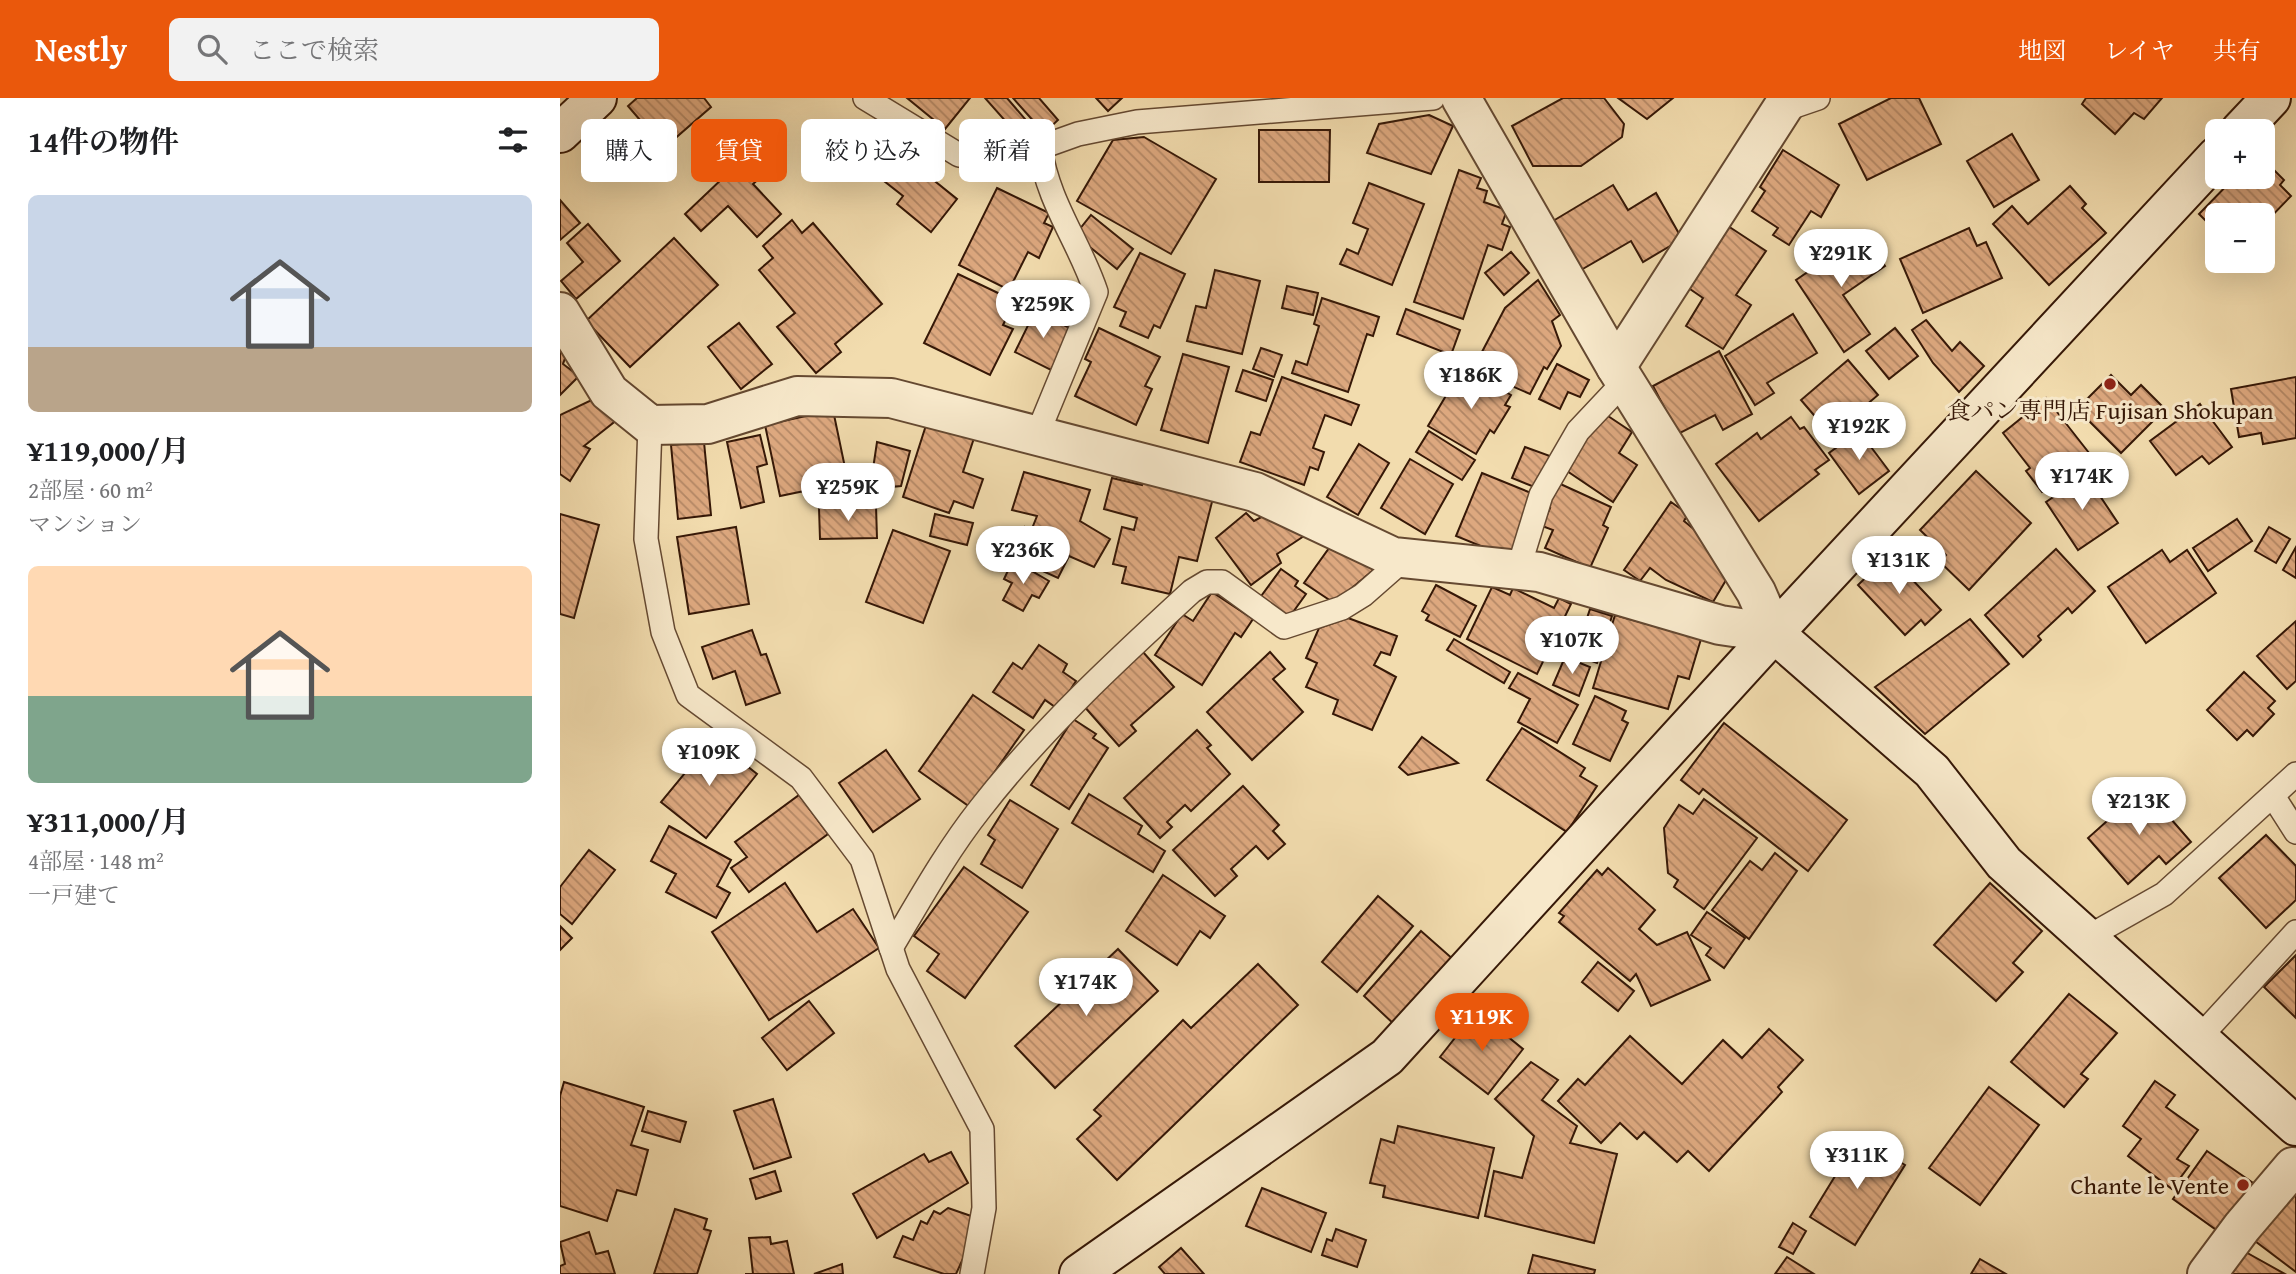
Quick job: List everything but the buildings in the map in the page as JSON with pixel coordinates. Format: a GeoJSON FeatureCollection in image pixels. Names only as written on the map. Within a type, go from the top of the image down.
{"type":"FeatureCollection","features":[{"type":"Feature","properties":{"kind":"street"},"geometry":{"type":"LineString","coordinates":[[560,133],[597,98]]}},
{"type":"Feature","properties":{"kind":"street"},"geometry":{"type":"LineString","coordinates":[[1461,98],[1620,374],[1756,592],[1774,633],[1933,771],[2004,863],[2296,1126]]}},
{"type":"Feature","properties":{"kind":"street"},"geometry":{"type":"LineString","coordinates":[[2251,119],[2271,98]]}},
{"type":"Feature","properties":{"kind":"street"},"geometry":{"type":"LineString","coordinates":[[1620,374],[1784,104]]}},
{"type":"Feature","properties":{"kind":"street"},"geometry":{"type":"LineString","coordinates":[[1079,1274],[1387,1057],[1774,633],[2205,169]]}},
{"type":"Feature","properties":{"kind":"street"},"geometry":{"type":"LineString","coordinates":[[560,312],[609,392],[650,425],[708,424],[797,396],[891,398],[1255,492],[1393,557],[1539,572],[1720,625],[1774,633]]}},
{"type":"Feature","properties":{"kind":"street"},"geometry":{"type":"LineString","coordinates":[[2207,1274],[2242,1227],[2293,1167]]}},
{"type":"Feature","properties":{"kind":"lane"},"geometry":{"type":"LineString","coordinates":[[865,98],[959,155]]}},
{"type":"Feature","properties":{"kind":"lane"},"geometry":{"type":"LineString","coordinates":[[1055,142],[1078,134],[1137,122],[1433,98]]}},
{"type":"Feature","properties":{"kind":"lane"},"geometry":{"type":"LineString","coordinates":[[1784,104],[1818,98]]}},
{"type":"Feature","properties":{"kind":"lane"},"geometry":{"type":"LineString","coordinates":[[1037,435],[1096,292],[1060,219],[1047,182]]}},
{"type":"Feature","properties":{"kind":"lane"},"geometry":{"type":"LineString","coordinates":[[1518,570],[1531,523],[1553,474],[1578,431],[1620,374]]}},
{"type":"Feature","properties":{"kind":"lane"},"geometry":{"type":"LineString","coordinates":[[650,425],[646,539],[663,632],[688,695],[801,778],[862,859],[898,969],[982,1129],[984,1208],[972,1274]]}},
{"type":"Feature","properties":{"kind":"lane"},"geometry":{"type":"LineString","coordinates":[[891,948],[943,861],[1013,770],[1087,690],[1192,591],[1207,582],[1222,582],[1283,627],[1342,608],[1363,595],[1405,559]]}},
{"type":"Feature","properties":{"kind":"lane"},"geometry":{"type":"LineString","coordinates":[[2088,937],[2164,894],[2296,774]]}},
{"type":"Feature","properties":{"kind":"lane"},"geometry":{"type":"LineString","coordinates":[[2273,796],[2296,832]]}},
{"type":"Feature","properties":{"kind":"lane"},"geometry":{"type":"LineString","coordinates":[[2199,1038],[2296,932]]}},
{"type":"Feature","properties":{"kind":"place","name":"食パン専門店 Fujisan Shokupan"},"geometry":{"type":"Point","coordinates":[2110,384]}},
{"type":"Feature","properties":{"kind":"place","name":"Chante le Vente"},"geometry":{"type":"Point","coordinates":[2243,1185]}}]}
